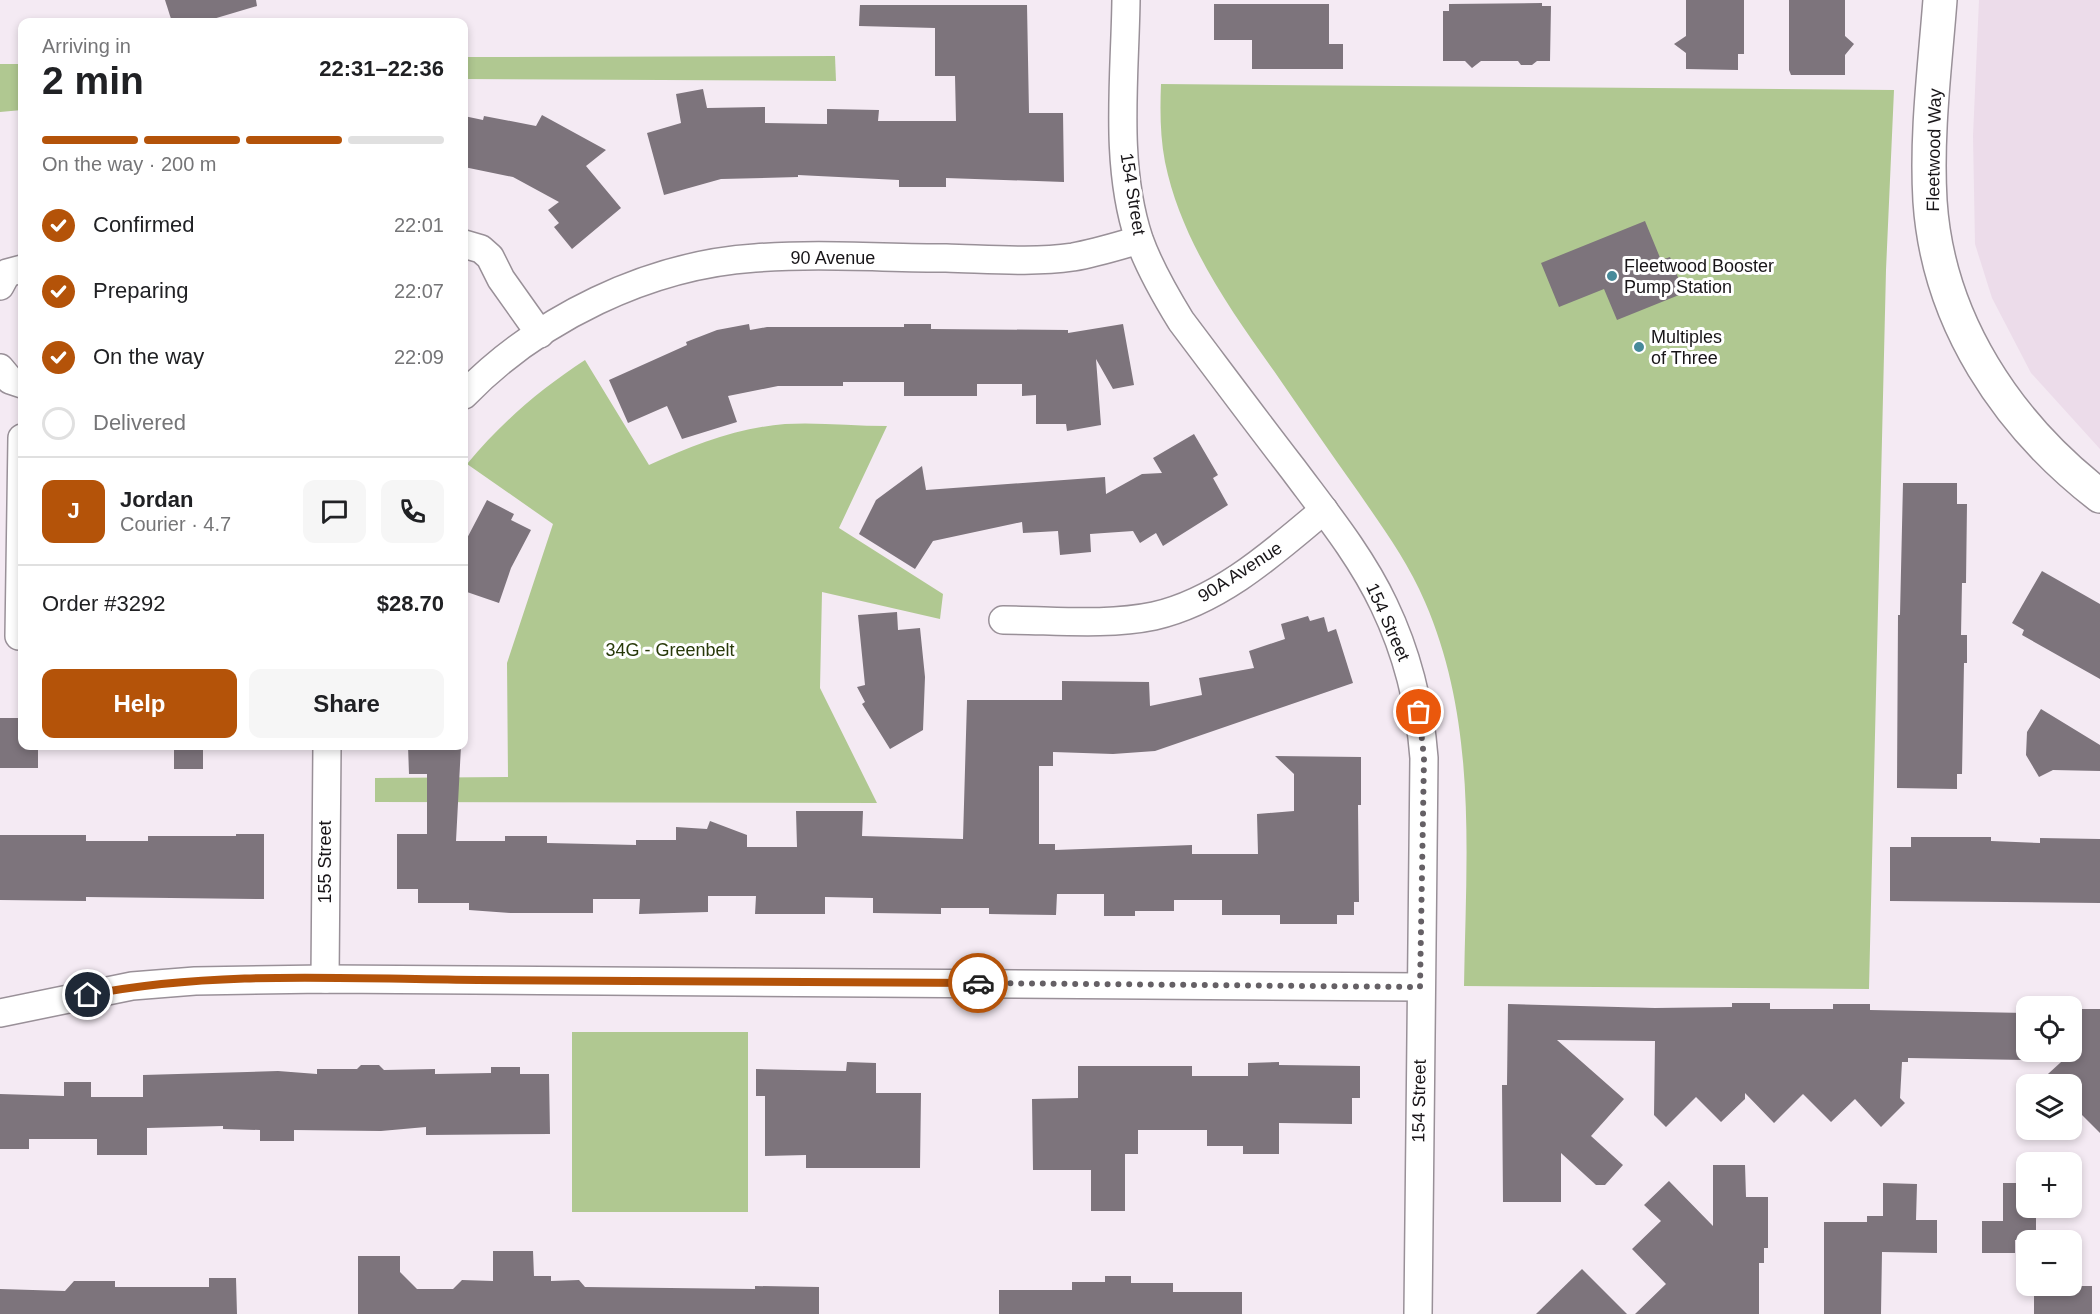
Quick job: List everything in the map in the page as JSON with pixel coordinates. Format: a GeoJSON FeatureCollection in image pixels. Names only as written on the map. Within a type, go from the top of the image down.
{"type":"FeatureCollection","features":[{"type":"Feature","properties":{"kind":"street","name":"154 Street"},"geometry":{"type":"LineString","coordinates":[[1126,0],[1125,157],[1128,187],[1139,240],[1181,321],[1324,510],[1384,605],[1406,660],[1416,698],[1424,758],[1418,1314]]}},
{"type":"Feature","properties":{"kind":"street","name":"Fleetwood Way"},"geometry":{"type":"LineString","coordinates":[[1940,0],[1930,161],[1930,201],[1947,289],[1964,331],[1987,375],[2017,418],[2054,459],[2100,496]]}},
{"type":"Feature","properties":{"kind":"street","name":"90 Avenue"},"geometry":{"type":"LineString","coordinates":[[468,390],[502,361],[540,334],[627,288],[724,261],[755,257],[1047,259],[1104,250],[1139,240]]}},
{"type":"Feature","properties":{"kind":"street"},"geometry":{"type":"LineString","coordinates":[[468,245],[482,249],[490,257],[501,279],[540,334]]}},
{"type":"Feature","properties":{"kind":"street"},"geometry":{"type":"LineString","coordinates":[[0,286],[7,273],[18,270]]}},
{"type":"Feature","properties":{"kind":"street"},"geometry":{"type":"LineString","coordinates":[[0,368],[10,380],[18,383]]}},
{"type":"Feature","properties":{"kind":"street","name":"90A Avenue"},"geometry":{"type":"LineString","coordinates":[[1003,620],[1135,618],[1188,605],[1218,590],[1278,549],[1324,510]]}},
{"type":"Feature","properties":{"kind":"street","name":"155 Street"},"geometry":{"type":"LineString","coordinates":[[325,979],[327,750]]}},
{"type":"Feature","properties":{"kind":"street"},"geometry":{"type":"LineString","coordinates":[[0,1013],[132,987],[195,981],[325,979],[1420,987]]}},
{"type":"Feature","properties":{"kind":"shaded area"},"geometry":{"type":"Polygon","coordinates":[[[1979,0],[2100,0],[2100,449],[2031,373],[1992,298],[1975,244],[1973,136],[1979,0]]]}},
{"type":"Feature","properties":{"kind":"green space"},"geometry":{"type":"Polygon","coordinates":[[[835,56],[836,81],[468,79],[468,57],[835,56]]]}},
{"type":"Feature","properties":{"kind":"green space"},"geometry":{"type":"Polygon","coordinates":[[[0,64],[18,64],[18,110],[0,112],[0,64]]]}},
{"type":"Feature","properties":{"kind":"green space"},"geometry":{"type":"Polygon","coordinates":[[[1161,84],[1894,90],[1886,270],[1869,989],[1464,986],[1467,840],[1465,791],[1454,695],[1442,648],[1425,602],[1403,559],[1240,323],[1195,246],[1172,191],[1165,162],[1161,123],[1161,84]]]}},
{"type":"Feature","properties":{"kind":"green space","name":"34G - Greenbelt"},"geometry":{"type":"Polygon","coordinates":[[[585,360],[649,465],[716,438],[767,426],[810,423],[887,426],[839,528],[943,594],[940,619],[822,592],[820,688],[877,803],[375,802],[375,778],[508,777],[507,663],[553,524],[468,463],[522,407],[585,360]]]}},
{"type":"Feature","properties":{"kind":"green space"},"geometry":{"type":"Polygon","coordinates":[[[572,1032],[748,1032],[748,1212],[572,1212],[572,1032]]]}},
{"type":"Feature","properties":{"kind":"building"},"geometry":{"type":"Polygon","coordinates":[[[165,0],[256,0],[257,6],[216,18],[171,18],[165,0]]]}},
{"type":"Feature","properties":{"kind":"building"},"geometry":{"type":"Polygon","coordinates":[[[1686,0],[1744,0],[1744,54],[1738,54],[1738,70],[1686,69],[1686,53],[1674,44],[1686,36],[1686,0]]]}},
{"type":"Feature","properties":{"kind":"building"},"geometry":{"type":"Polygon","coordinates":[[[1789,0],[1845,0],[1845,36],[1854,44],[1845,55],[1845,75],[1791,75],[1789,70],[1789,0]]]}},
{"type":"Feature","properties":{"kind":"building"},"geometry":{"type":"Polygon","coordinates":[[[1542,3],[1542,6],[1551,6],[1550,61],[1521,65],[1518,61],[1481,61],[1472,68],[1465,61],[1443,61],[1443,11],[1449,11],[1449,4],[1542,3]]]}},
{"type":"Feature","properties":{"kind":"building"},"geometry":{"type":"Polygon","coordinates":[[[1214,4],[1329,4],[1329,44],[1343,44],[1343,69],[1252,69],[1252,40],[1214,40],[1214,4]]]}},
{"type":"Feature","properties":{"kind":"building"},"geometry":{"type":"Polygon","coordinates":[[[860,5],[1027,5],[1029,113],[1063,113],[1064,182],[946,178],[946,187],[899,187],[899,180],[798,175],[798,177],[721,179],[664,195],[647,133],[681,123],[676,94],[703,89],[707,108],[765,107],[765,123],[827,124],[827,109],[879,110],[878,121],[956,121],[955,76],[935,76],[935,28],[859,26],[860,5]]]}},
{"type":"Feature","properties":{"kind":"building"},"geometry":{"type":"Polygon","coordinates":[[[542,115],[606,150],[586,166],[621,208],[572,249],[554,227],[559,223],[548,210],[559,202],[513,177],[468,168],[468,117],[483,120],[484,116],[536,126],[542,115]]]}},
{"type":"Feature","properties":{"kind":"building","name":"Fleetwood Booster Pump Station"},"geometry":{"type":"Polygon","coordinates":[[[1645,221],[1661,260],[1670,257],[1684,293],[1617,320],[1604,289],[1559,307],[1541,263],[1645,221]]]}},
{"type":"Feature","properties":{"kind":"building"},"geometry":{"type":"Polygon","coordinates":[[[749,324],[750,330],[767,327],[904,327],[904,324],[931,324],[931,329],[1068,330],[1068,333],[1123,324],[1134,385],[1113,389],[1096,359],[1101,425],[1067,431],[1066,424],[1036,424],[1036,395],[1022,396],[1022,384],[977,384],[977,396],[904,396],[904,382],[843,382],[843,386],[778,386],[728,396],[737,422],[682,439],[667,406],[628,423],[609,380],[687,345],[686,342],[717,330],[749,324]]]}},
{"type":"Feature","properties":{"kind":"building"},"geometry":{"type":"Polygon","coordinates":[[[1194,434],[1218,475],[1213,478],[1228,505],[1163,546],[1156,533],[1140,543],[1133,531],[1090,534],[1091,552],[1060,555],[1058,531],[1023,533],[1022,522],[933,541],[915,569],[859,534],[876,500],[922,466],[926,490],[1105,477],[1106,494],[1142,474],[1162,473],[1153,458],[1194,434]]]}},
{"type":"Feature","properties":{"kind":"building"},"geometry":{"type":"Polygon","coordinates":[[[1903,483],[1957,483],[1957,504],[1967,504],[1966,583],[1962,583],[1961,635],[1967,635],[1967,663],[1964,663],[1962,774],[1957,774],[1957,789],[1897,788],[1898,615],[1900,615],[1903,483]]]}},
{"type":"Feature","properties":{"kind":"building"},"geometry":{"type":"Polygon","coordinates":[[[487,500],[514,514],[511,520],[531,530],[511,568],[499,603],[468,592],[468,536],[487,500]]]}},
{"type":"Feature","properties":{"kind":"building"},"geometry":{"type":"Polygon","coordinates":[[[2042,571],[2100,604],[2100,679],[2022,635],[2024,630],[2012,623],[2042,571]]]}},
{"type":"Feature","properties":{"kind":"building"},"geometry":{"type":"Polygon","coordinates":[[[897,612],[898,630],[920,628],[925,677],[923,730],[890,749],[862,704],[865,702],[857,687],[865,685],[858,615],[897,612]]]}},
{"type":"Feature","properties":{"kind":"building"},"geometry":{"type":"Polygon","coordinates":[[[1308,616],[1310,621],[1324,617],[1328,632],[1336,629],[1353,683],[1155,751],[1113,754],[1053,752],[1053,766],[1039,766],[1039,844],[1055,844],[1055,850],[1192,845],[1192,854],[1258,854],[1257,814],[1294,811],[1294,774],[1275,756],[1361,757],[1361,805],[1358,805],[1359,902],[1354,902],[1354,915],[1337,915],[1337,924],[1280,924],[1280,915],[1222,915],[1222,900],[1174,900],[1174,911],[1135,911],[1135,916],[1104,916],[1104,894],[1057,894],[1056,915],[989,914],[989,908],[941,908],[941,914],[873,913],[873,898],[825,897],[825,914],[755,914],[756,896],[708,896],[708,912],[639,914],[640,899],[593,899],[593,913],[510,913],[469,910],[469,903],[418,903],[418,889],[397,889],[397,834],[427,834],[427,774],[409,774],[408,750],[461,750],[456,841],[505,841],[505,836],[547,836],[547,843],[636,845],[636,840],[676,840],[676,827],[707,829],[710,821],[747,835],[747,847],[797,847],[796,811],[863,811],[862,836],[963,839],[967,700],[1062,700],[1062,681],[1149,682],[1150,706],[1202,695],[1199,678],[1254,668],[1249,651],[1285,639],[1281,624],[1308,616]]]}},
{"type":"Feature","properties":{"kind":"building"},"geometry":{"type":"Polygon","coordinates":[[[2041,709],[2100,745],[2100,771],[2053,770],[2039,777],[2026,755],[2027,732],[2041,709]]]}},
{"type":"Feature","properties":{"kind":"building"},"geometry":{"type":"Polygon","coordinates":[[[0,718],[18,718],[18,750],[38,750],[38,768],[0,768],[0,718]]]}},
{"type":"Feature","properties":{"kind":"building"},"geometry":{"type":"Polygon","coordinates":[[[174,750],[203,750],[203,769],[174,769],[174,750]]]}},
{"type":"Feature","properties":{"kind":"building"},"geometry":{"type":"Polygon","coordinates":[[[236,834],[264,834],[264,899],[86,897],[86,901],[0,900],[0,835],[86,835],[86,841],[148,841],[148,836],[236,836],[236,834]]]}},
{"type":"Feature","properties":{"kind":"building"},"geometry":{"type":"Polygon","coordinates":[[[1911,837],[1991,837],[1991,841],[2040,843],[2040,838],[2100,839],[2100,903],[1890,901],[1890,847],[1911,847],[1911,837]]]}},
{"type":"Feature","properties":{"kind":"building"},"geometry":{"type":"Polygon","coordinates":[[[1732,1003],[1770,1003],[1770,1009],[1833,1009],[1833,1004],[1870,1004],[1870,1010],[2016,1013],[2016,1060],[1908,1058],[1908,1062],[1902,1062],[1900,1098],[1905,1103],[1881,1127],[1855,1099],[1831,1122],[1803,1094],[1774,1123],[1745,1093],[1745,1099],[1721,1122],[1696,1097],[1666,1127],[1654,1115],[1655,1041],[1557,1040],[1624,1099],[1591,1136],[1623,1165],[1605,1185],[1596,1185],[1561,1153],[1561,1202],[1503,1202],[1502,1085],[1507,1085],[1508,1004],[1655,1008],[1732,1007],[1732,1003]]]}},
{"type":"Feature","properties":{"kind":"building"},"geometry":{"type":"Polygon","coordinates":[[[2082,1009],[2100,1009],[2100,1133],[2082,1115],[2082,1074],[2048,1074],[2061,1062],[2082,1062],[2082,1009]]]}},
{"type":"Feature","properties":{"kind":"building"},"geometry":{"type":"Polygon","coordinates":[[[847,1062],[876,1063],[876,1093],[921,1093],[920,1168],[806,1168],[806,1155],[765,1156],[765,1096],[756,1096],[756,1069],[846,1071],[847,1062]]]}},
{"type":"Feature","properties":{"kind":"building"},"geometry":{"type":"Polygon","coordinates":[[[1279,1062],[1279,1065],[1360,1066],[1360,1098],[1352,1098],[1352,1124],[1279,1123],[1279,1154],[1243,1154],[1243,1146],[1207,1146],[1207,1130],[1138,1130],[1138,1154],[1125,1154],[1125,1211],[1091,1211],[1091,1170],[1033,1170],[1032,1099],[1078,1098],[1078,1066],[1192,1066],[1192,1076],[1248,1076],[1248,1063],[1279,1062]]]}},
{"type":"Feature","properties":{"kind":"building"},"geometry":{"type":"Polygon","coordinates":[[[361,1065],[379,1065],[384,1070],[435,1069],[435,1074],[491,1073],[491,1067],[520,1067],[520,1074],[549,1074],[550,1134],[426,1135],[426,1127],[381,1131],[294,1130],[294,1141],[260,1141],[260,1130],[223,1129],[223,1126],[147,1128],[147,1155],[97,1155],[97,1139],[29,1139],[29,1149],[0,1149],[0,1094],[64,1096],[64,1082],[91,1082],[91,1097],[143,1097],[143,1075],[278,1071],[317,1074],[317,1069],[357,1069],[361,1065]]]}},
{"type":"Feature","properties":{"kind":"building"},"geometry":{"type":"Polygon","coordinates":[[[1713,1165],[1745,1165],[1746,1197],[1768,1197],[1768,1248],[1764,1248],[1764,1263],[1759,1263],[1759,1314],[1635,1314],[1666,1284],[1632,1249],[1661,1221],[1644,1205],[1669,1181],[1713,1226],[1713,1165]]]}},
{"type":"Feature","properties":{"kind":"building"},"geometry":{"type":"Polygon","coordinates":[[[1883,1183],[1917,1184],[1916,1220],[1937,1220],[1937,1253],[1882,1252],[1881,1314],[1824,1314],[1824,1222],[1867,1222],[1867,1216],[1883,1216],[1883,1183]]]}},
{"type":"Feature","properties":{"kind":"building"},"geometry":{"type":"Polygon","coordinates":[[[2003,1183],[2016,1183],[2016,1218],[2036,1218],[2036,1230],[2016,1230],[2015,1253],[1982,1253],[1982,1221],[2003,1221],[2003,1183]]]}},
{"type":"Feature","properties":{"kind":"building"},"geometry":{"type":"Polygon","coordinates":[[[493,1251],[533,1251],[534,1276],[551,1276],[551,1281],[579,1280],[585,1287],[755,1289],[755,1286],[819,1287],[819,1314],[358,1314],[358,1256],[400,1256],[400,1272],[417,1289],[453,1289],[462,1280],[493,1281],[493,1251]]]}},
{"type":"Feature","properties":{"kind":"building"},"geometry":{"type":"Polygon","coordinates":[[[1582,1269],[1627,1314],[1536,1314],[1582,1269]]]}},
{"type":"Feature","properties":{"kind":"building"},"geometry":{"type":"Polygon","coordinates":[[[1105,1276],[1131,1276],[1131,1283],[1173,1283],[1173,1292],[1242,1292],[1242,1314],[999,1314],[999,1290],[1072,1290],[1072,1282],[1105,1282],[1105,1276]]]}},
{"type":"Feature","properties":{"kind":"building"},"geometry":{"type":"Polygon","coordinates":[[[209,1278],[236,1278],[237,1314],[0,1314],[0,1289],[65,1291],[74,1281],[115,1281],[115,1287],[209,1287],[209,1278]]]}},
{"type":"Feature","properties":{"kind":"building"},"geometry":{"type":"Polygon","coordinates":[[[2082,1286],[2092,1286],[2092,1314],[2034,1314],[2034,1296],[2082,1296],[2082,1286]]]}},
{"type":"Feature","properties":{"kind":"way so far"},"geometry":{"type":"LineString","coordinates":[[978,983],[1420,987],[1424,758],[1419,712]]}},
{"type":"Feature","properties":{"kind":"place","name":"Fleetwood Booster Pump Station"},"geometry":{"type":"Point","coordinates":[1612,276]}},
{"type":"Feature","properties":{"kind":"place","name":"Multiples of Three"},"geometry":{"type":"Point","coordinates":[1639,347]}},
{"type":"Feature","properties":{"kind":"route"},"geometry":{"type":"LineString","coordinates":[[88,995],[132,987],[195,981],[325,979],[978,983]]}}]}
